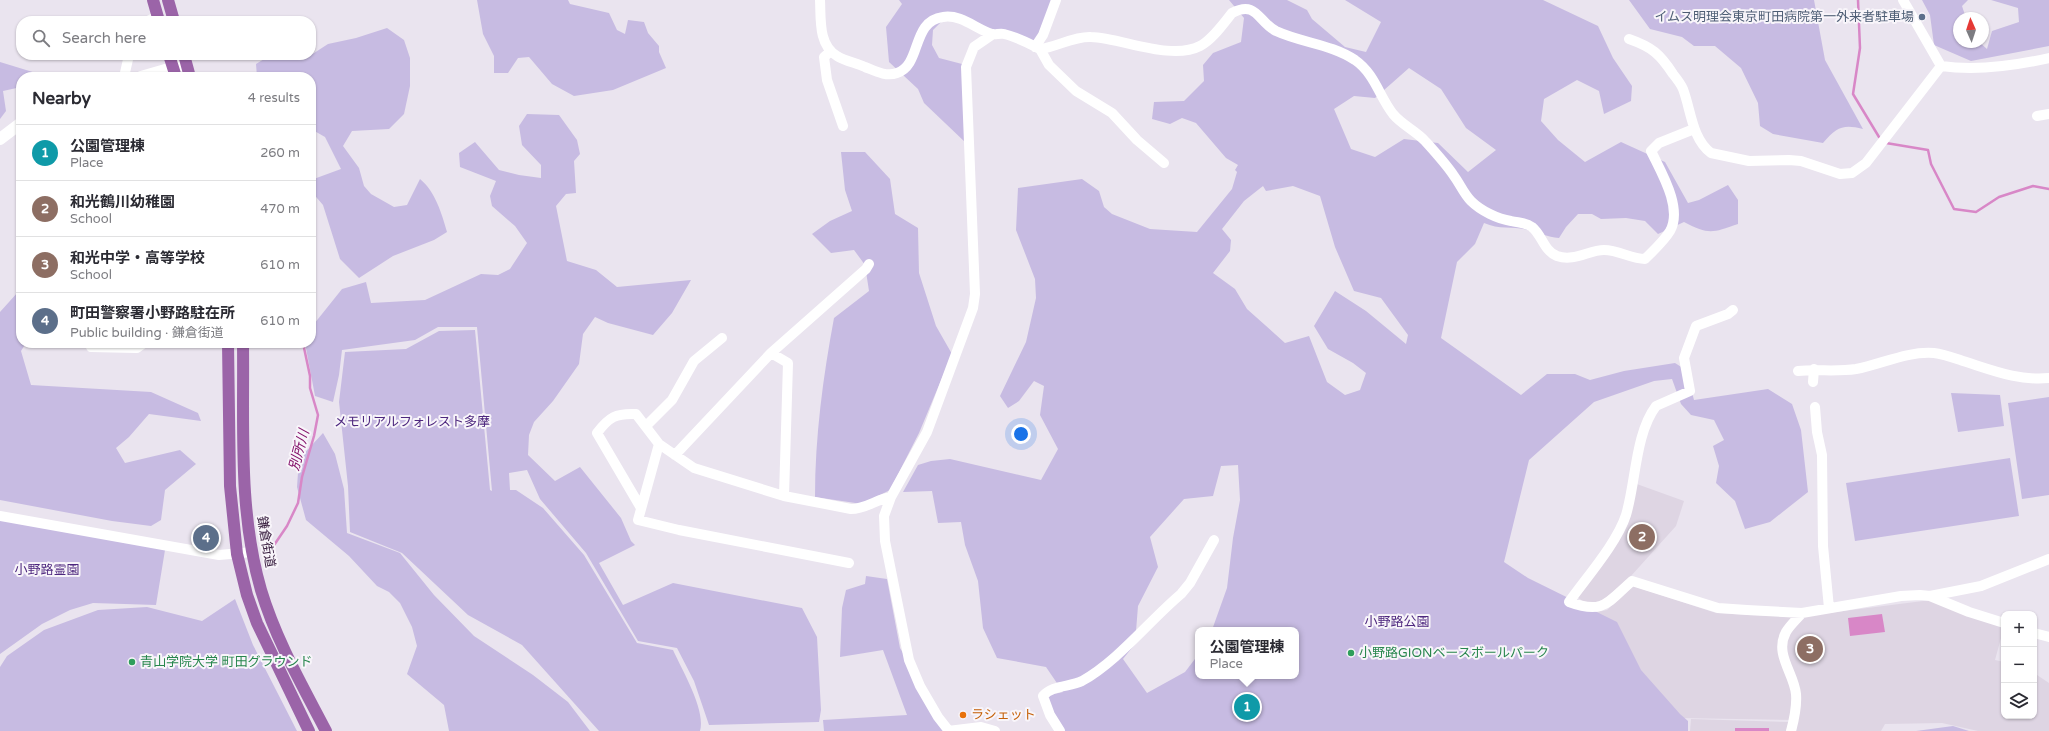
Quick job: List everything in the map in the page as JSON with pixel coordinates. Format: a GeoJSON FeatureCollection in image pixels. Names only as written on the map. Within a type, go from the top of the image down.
{"type":"FeatureCollection","features":[{"type":"Feature","properties":{"kind":"main road"},"geometry":{"type":"LineString","coordinates":[[153,0],[155,16]]}},
{"type":"Feature","properties":{"kind":"main road"},"geometry":{"type":"LineString","coordinates":[[168,0],[173,16]]}},
{"type":"Feature","properties":{"kind":"main road"},"geometry":{"type":"LineString","coordinates":[[170,60],[174,72]]}},
{"type":"Feature","properties":{"kind":"main road"},"geometry":{"type":"LineString","coordinates":[[188,60],[189,72]]}},
{"type":"Feature","properties":{"kind":"main road"},"geometry":{"type":"LineString","coordinates":[[228,348],[230,486],[237,554],[247,595],[257,623],[309,731]]}},
{"type":"Feature","properties":{"kind":"main road","name":"鎌倉街道"},"geometry":{"type":"LineString","coordinates":[[243,348],[245,498],[252,552],[271,618],[326,731]]}},
{"type":"Feature","properties":{"kind":"street"},"geometry":{"type":"LineString","coordinates":[[820,0],[822,32],[830,51],[840,58],[883,74],[898,73],[906,67],[924,28],[934,19],[943,16],[953,17],[993,34]]}},
{"type":"Feature","properties":{"kind":"street"},"geometry":{"type":"LineString","coordinates":[[1038,48],[1056,0]]}},
{"type":"Feature","properties":{"kind":"street"},"geometry":{"type":"LineString","coordinates":[[1903,0],[1941,66]]}},
{"type":"Feature","properties":{"kind":"street"},"geometry":{"type":"LineString","coordinates":[[1038,48],[1090,37],[1160,49],[1184,51],[1200,46],[1206,42],[1232,13],[1237,10],[1248,8],[1254,10],[1268,26],[1276,31],[1302,40],[1325,45],[1356,60],[1374,79],[1395,116],[1424,139],[1454,175],[1471,201],[1494,216],[1521,222],[1532,227],[1553,254],[1563,257],[1585,255],[1605,250],[1646,259],[1665,238],[1673,221],[1669,190],[1651,151],[1659,143],[1694,129]]}},
{"type":"Feature","properties":{"kind":"street"},"geometry":{"type":"LineString","coordinates":[[995,731],[981,726],[948,731],[920,686],[909,660],[883,529],[884,516],[891,496],[927,432],[973,308],[975,294],[966,67],[974,47],[993,34],[1000,33],[1015,37],[1038,48],[1049,65],[1068,83],[1112,113],[1137,140],[1164,164]]}},
{"type":"Feature","properties":{"kind":"street"},"geometry":{"type":"LineString","coordinates":[[1629,39],[1645,44],[1657,52],[1666,62],[1683,88],[1694,129],[1708,151],[1716,155],[1749,161],[1801,161],[1826,170],[1847,174],[1852,173],[1866,162],[1941,66]]}},
{"type":"Feature","properties":{"kind":"street"},"geometry":{"type":"LineString","coordinates":[[830,51],[824,57],[827,80],[843,126]]}},
{"type":"Feature","properties":{"kind":"street"},"geometry":{"type":"LineString","coordinates":[[1941,66],[1977,68],[2017,65],[2049,58]]}},
{"type":"Feature","properties":{"kind":"street"},"geometry":{"type":"LineString","coordinates":[[125,72],[128,60]]}},
{"type":"Feature","properties":{"kind":"street"},"geometry":{"type":"LineString","coordinates":[[174,72],[188,60]]}},
{"type":"Feature","properties":{"kind":"street"},"geometry":{"type":"LineString","coordinates":[[2037,116],[2049,114]]}},
{"type":"Feature","properties":{"kind":"street"},"geometry":{"type":"LineString","coordinates":[[0,139],[16,127]]}},
{"type":"Feature","properties":{"kind":"street"},"geometry":{"type":"LineString","coordinates":[[675,455],[771,353],[869,264]]}},
{"type":"Feature","properties":{"kind":"street"},"geometry":{"type":"LineString","coordinates":[[1733,310],[1728,314],[1696,326],[1684,358],[1690,391],[1656,406],[1652,411],[1644,430],[1626,516],[1610,545],[1569,602],[1592,608],[1604,606],[1632,581],[1718,608],[1802,613],[1901,596],[1930,596],[1969,612],[2001,622]]}},
{"type":"Feature","properties":{"kind":"street"},"geometry":{"type":"LineString","coordinates":[[646,426],[672,400],[694,361],[722,338]]}},
{"type":"Feature","properties":{"kind":"street"},"geometry":{"type":"LineString","coordinates":[[771,353],[788,363],[784,496]]}},
{"type":"Feature","properties":{"kind":"street"},"geometry":{"type":"LineString","coordinates":[[1798,371],[1814,369],[1854,369],[1900,357],[1935,353],[2014,377],[2034,379],[2049,378]]}},
{"type":"Feature","properties":{"kind":"street"},"geometry":{"type":"LineString","coordinates":[[1813,382],[1814,369]]}},
{"type":"Feature","properties":{"kind":"street"},"geometry":{"type":"LineString","coordinates":[[1815,407],[1817,432],[1822,455],[1823,546],[1829,608]]}},
{"type":"Feature","properties":{"kind":"street"},"geometry":{"type":"LineString","coordinates":[[641,508],[597,433],[605,423],[622,414],[636,414],[659,444],[694,468],[784,496],[851,509],[860,509],[883,498],[891,496]]}},
{"type":"Feature","properties":{"kind":"street"},"geometry":{"type":"LineString","coordinates":[[659,444],[638,520],[679,530],[849,563]]}},
{"type":"Feature","properties":{"kind":"street"},"geometry":{"type":"LineString","coordinates":[[0,516],[212,554],[237,554],[252,552]]}},
{"type":"Feature","properties":{"kind":"street"},"geometry":{"type":"LineString","coordinates":[[1060,731],[1050,715],[1043,696],[1046,692],[1081,682],[1105,665],[1181,594],[1190,583],[1214,540]]}},
{"type":"Feature","properties":{"kind":"street"},"geometry":{"type":"LineString","coordinates":[[1930,596],[1981,586],[2049,559]]}},
{"type":"Feature","properties":{"kind":"street"},"geometry":{"type":"LineString","coordinates":[[1791,731],[1794,721],[1796,693],[1783,657],[1782,644],[1786,632],[1802,613]]}},
{"type":"Feature","properties":{"kind":"street"},"geometry":{"type":"LineString","coordinates":[[2037,634],[2049,637]]}},
{"type":"Feature","properties":{"kind":"shaded area"},"geometry":{"type":"Polygon","coordinates":[[[1634,483],[1684,501],[1676,526],[1631,576],[1603,600],[1592,603],[1584,602],[1577,597],[1612,548],[1634,483]]]}},
{"type":"Feature","properties":{"kind":"shaded area"},"geometry":{"type":"Polygon","coordinates":[[[1633,586],[1716,613],[1748,615],[1796,617],[1931,600],[2001,626],[2001,638],[1995,660],[2001,661],[2001,719],[2037,719],[2037,675],[2049,683],[2049,731],[1978,731],[1942,723],[1885,724],[1881,731],[1796,731],[1798,720],[1679,718],[1597,616],[1597,612],[1607,610],[1633,586]]]}},
{"type":"Feature","properties":{"kind":"shaded area"},"geometry":{"type":"Polygon","coordinates":[[[1882,614],[1885,632],[1850,636],[1848,618],[1882,614]]]}},
{"type":"Feature","properties":{"kind":"shaded area"},"geometry":{"type":"Polygon","coordinates":[[[1691,719],[1789,722],[1786,731],[1690,731],[1691,719]]]}},
{"type":"Feature","properties":{"kind":"shaded area"},"geometry":{"type":"Polygon","coordinates":[[[1735,728],[1769,728],[1769,731],[1735,731],[1735,728]]]}},
{"type":"Feature","properties":{"kind":"green space"},"geometry":{"type":"Polygon","coordinates":[[[477,0],[568,0],[570,4],[609,13],[617,30],[625,34],[628,20],[644,22],[648,33],[659,46],[659,52],[666,68],[613,90],[574,96],[552,84],[529,57],[518,58],[508,73],[494,73],[494,56],[483,34],[477,0]]]}},
{"type":"Feature","properties":{"kind":"green space"},"geometry":{"type":"Polygon","coordinates":[[[899,0],[1053,0],[1034,44],[955,21],[943,20],[933,30],[932,45],[939,58],[962,64],[966,143],[924,103],[918,89],[889,62],[886,27],[902,4],[899,0]]]}},
{"type":"Feature","properties":{"kind":"green space","name":"小野路公園"},"geometry":{"type":"Polygon","coordinates":[[[1229,0],[1287,0],[1307,10],[1312,19],[1345,47],[1366,52],[1381,22],[1345,0],[1543,0],[1598,26],[1613,58],[1632,86],[1631,101],[1604,114],[1599,91],[1577,80],[1544,99],[1541,121],[1558,140],[1585,162],[1621,142],[1665,162],[1688,203],[1699,200],[1728,185],[1738,200],[1738,224],[1716,231],[1705,231],[1684,222],[1658,234],[1645,221],[1626,218],[1601,219],[1592,214],[1578,214],[1566,227],[1559,238],[1522,229],[1484,223],[1475,244],[1457,262],[1441,338],[1521,395],[1547,374],[1575,374],[1590,380],[1624,371],[1675,363],[1686,370],[1694,400],[1768,389],[1792,404],[1801,430],[1808,492],[1770,522],[1745,529],[1735,501],[1716,483],[1719,466],[1713,446],[1724,440],[1714,420],[1691,415],[1681,404],[1672,379],[1654,381],[1594,402],[1529,460],[1504,562],[1528,578],[1617,622],[1641,670],[1688,721],[1688,731],[1065,731],[1054,713],[1048,698],[1050,695],[1063,692],[1046,667],[997,658],[983,628],[978,581],[965,545],[961,522],[938,523],[932,491],[903,492],[918,465],[931,461],[950,459],[1041,480],[1058,449],[1040,415],[1044,386],[1034,381],[1019,401],[1008,408],[1000,396],[1026,342],[1036,298],[1035,279],[1016,230],[1018,188],[1082,179],[1099,191],[1104,207],[1112,214],[1150,229],[1197,232],[1232,189],[1237,172],[1235,170],[1238,165],[1226,158],[1196,123],[1182,118],[1170,124],[1152,119],[1154,102],[1184,101],[1204,81],[1203,65],[1213,53],[1241,42],[1244,18],[1229,0]],[[1409,68],[1375,98],[1354,96],[1334,109],[1351,149],[1375,157],[1404,139],[1438,143],[1468,172],[1496,150],[1466,128],[1441,89],[1409,68]],[[1263,186],[1244,201],[1222,229],[1231,240],[1230,251],[1213,273],[1235,289],[1247,309],[1285,343],[1309,336],[1327,382],[1345,395],[1360,390],[1366,373],[1353,363],[1328,349],[1314,326],[1335,291],[1366,311],[1406,344],[1408,335],[1381,298],[1354,291],[1335,247],[1320,196],[1293,186],[1266,191],[1263,186]],[[1238,465],[1221,466],[1213,496],[1184,499],[1150,537],[1158,567],[1138,606],[1135,644],[1123,659],[1147,693],[1185,672],[1195,659],[1195,679],[1299,679],[1299,627],[1213,627],[1227,588],[1233,538],[1240,500],[1238,465]]]}},
{"type":"Feature","properties":{"kind":"green space"},"geometry":{"type":"Polygon","coordinates":[[[1629,0],[1814,0],[1825,60],[1863,129],[1850,127],[1841,128],[1832,133],[1823,143],[1773,134],[1760,126],[1758,103],[1741,68],[1715,46],[1694,46],[1682,37],[1650,29],[1629,0]]]}},
{"type":"Feature","properties":{"kind":"green space"},"geometry":{"type":"Polygon","coordinates":[[[1922,0],[1968,0],[1962,6],[1964,12],[1953,12],[1953,48],[1987,49],[1989,48],[1992,31],[2019,22],[2018,8],[1991,0],[2049,0],[2049,46],[1971,61],[1934,45],[1930,15],[1922,0]]]}},
{"type":"Feature","properties":{"kind":"green space"},"geometry":{"type":"Polygon","coordinates":[[[387,28],[404,40],[410,58],[410,86],[404,114],[389,129],[352,131],[343,146],[359,168],[364,186],[371,194],[394,207],[407,205],[420,179],[434,196],[447,232],[434,240],[393,256],[359,278],[340,259],[323,205],[316,197],[316,178],[341,169],[325,137],[316,132],[316,72],[257,72],[256,64],[262,60],[316,60],[316,52],[328,44],[356,38],[387,28]]]}},
{"type":"Feature","properties":{"kind":"green space"},"geometry":{"type":"Polygon","coordinates":[[[0,62],[33,72],[16,72],[16,88],[3,91],[6,111],[0,119],[0,62]]]}},
{"type":"Feature","properties":{"kind":"green space","name":"メモリアルフォレスト多摩"},"geometry":{"type":"Polygon","coordinates":[[[527,114],[559,115],[577,140],[580,154],[574,161],[576,193],[566,194],[556,206],[567,261],[596,270],[617,287],[691,280],[672,313],[653,335],[608,323],[595,317],[583,334],[579,364],[553,401],[534,422],[529,435],[528,455],[555,481],[580,467],[621,518],[631,541],[635,545],[599,563],[623,605],[673,583],[802,608],[817,637],[821,710],[819,722],[709,725],[694,681],[677,648],[638,641],[586,553],[540,499],[527,470],[509,473],[510,490],[516,490],[543,508],[584,555],[637,643],[673,650],[692,690],[700,712],[700,731],[599,731],[522,645],[468,615],[402,553],[350,532],[348,486],[339,402],[345,352],[406,349],[439,331],[475,330],[490,490],[492,491],[477,327],[438,327],[415,340],[342,350],[339,375],[333,402],[315,396],[306,348],[316,348],[316,322],[342,289],[366,282],[371,303],[425,300],[481,274],[498,275],[510,269],[527,243],[515,226],[492,206],[490,196],[496,181],[460,167],[459,153],[475,142],[499,170],[541,178],[541,165],[522,145],[519,126],[527,114]]]}},
{"type":"Feature","properties":{"kind":"green space"},"geometry":{"type":"Polygon","coordinates":[[[841,152],[865,152],[890,179],[895,214],[918,228],[919,273],[936,326],[952,354],[919,433],[890,490],[862,504],[815,497],[816,452],[820,407],[834,318],[869,291],[865,265],[854,250],[831,253],[812,234],[830,221],[852,211],[845,190],[841,152]]]}},
{"type":"Feature","properties":{"kind":"green space"},"geometry":{"type":"Polygon","coordinates":[[[16,294],[16,348],[23,348],[21,351],[31,385],[151,392],[198,413],[201,421],[149,414],[129,437],[116,448],[125,463],[180,450],[196,464],[165,490],[161,520],[151,526],[112,521],[0,500],[0,312],[16,294]]]}},
{"type":"Feature","properties":{"kind":"green space"},"geometry":{"type":"Polygon","coordinates":[[[1951,393],[2000,395],[2004,426],[1958,432],[1951,393]]]}},
{"type":"Feature","properties":{"kind":"green space"},"geometry":{"type":"Polygon","coordinates":[[[2049,397],[2049,495],[2022,499],[2008,403],[2049,397]]]}},
{"type":"Feature","properties":{"kind":"green space"},"geometry":{"type":"Polygon","coordinates":[[[323,433],[335,454],[344,489],[347,533],[400,553],[434,595],[474,636],[533,675],[568,702],[590,731],[449,731],[444,705],[407,674],[417,646],[412,627],[400,603],[389,592],[377,586],[349,556],[306,520],[297,487],[299,459],[323,433]]]}},
{"type":"Feature","properties":{"kind":"green space"},"geometry":{"type":"Polygon","coordinates":[[[2010,458],[2019,516],[1855,541],[1846,483],[2010,458]]]}},
{"type":"Feature","properties":{"kind":"green space","name":"小野路霊園"},"geometry":{"type":"Polygon","coordinates":[[[0,513],[165,550],[156,605],[93,603],[70,610],[42,624],[0,654],[0,513]]]}},
{"type":"Feature","properties":{"kind":"green space"},"geometry":{"type":"Polygon","coordinates":[[[866,576],[887,579],[900,648],[948,731],[824,731],[823,720],[907,715],[883,650],[840,657],[842,608],[846,590],[865,584],[866,576]]]}},
{"type":"Feature","properties":{"kind":"green space","name":"青山学院大学 町田グラウンド"},"geometry":{"type":"Polygon","coordinates":[[[235,599],[253,645],[297,731],[0,731],[0,667],[7,656],[44,630],[98,610],[147,607],[202,621],[235,599]]]}},
{"type":"Feature","properties":{"kind":"green space"},"geometry":{"type":"Polygon","coordinates":[[[1953,726],[1969,731],[1916,731],[1953,726]]]}},
{"type":"Feature","properties":{"kind":"waterway"},"geometry":{"type":"LineString","coordinates":[[1858,0],[1860,48],[1853,94],[1879,137]]}},
{"type":"Feature","properties":{"kind":"waterway"},"geometry":{"type":"LineString","coordinates":[[1886,143],[1928,150],[1931,164],[1954,209],[1976,212],[1999,197],[2033,186],[2049,189]]}},
{"type":"Feature","properties":{"kind":"waterway","name":"別所川"},"geometry":{"type":"LineString","coordinates":[[268,554],[287,526],[298,503],[302,477],[314,436],[318,415],[310,388],[310,376],[304,348]]}},
{"type":"Feature","properties":{"kind":"place","name":"イムス明理会東京町田病院第一外来者駐車場"},"geometry":{"type":"Point","coordinates":[1922,17]}},
{"type":"Feature","properties":{"kind":"place","name":"和光鶴川幼稚園"},"geometry":{"type":"Point","coordinates":[1642,537]}},
{"type":"Feature","properties":{"kind":"place","name":"町田警察署小野路駐在所"},"geometry":{"type":"Point","coordinates":[206,538]}},
{"type":"Feature","properties":{"kind":"place","name":"和光中学・高等学校"},"geometry":{"type":"Point","coordinates":[1810,649]}},
{"type":"Feature","properties":{"kind":"place","name":"小野路GIONベースボールパーク"},"geometry":{"type":"Point","coordinates":[1351,653]}},
{"type":"Feature","properties":{"kind":"place","name":"青山学院大学 町田グラウンド"},"geometry":{"type":"Point","coordinates":[132,662]}},
{"type":"Feature","properties":{"kind":"place","name":"公園管理棟"},"geometry":{"type":"Point","coordinates":[1247,707]}},
{"type":"Feature","properties":{"kind":"place","name":"ラシェット"},"geometry":{"type":"Point","coordinates":[963,715]}}]}
